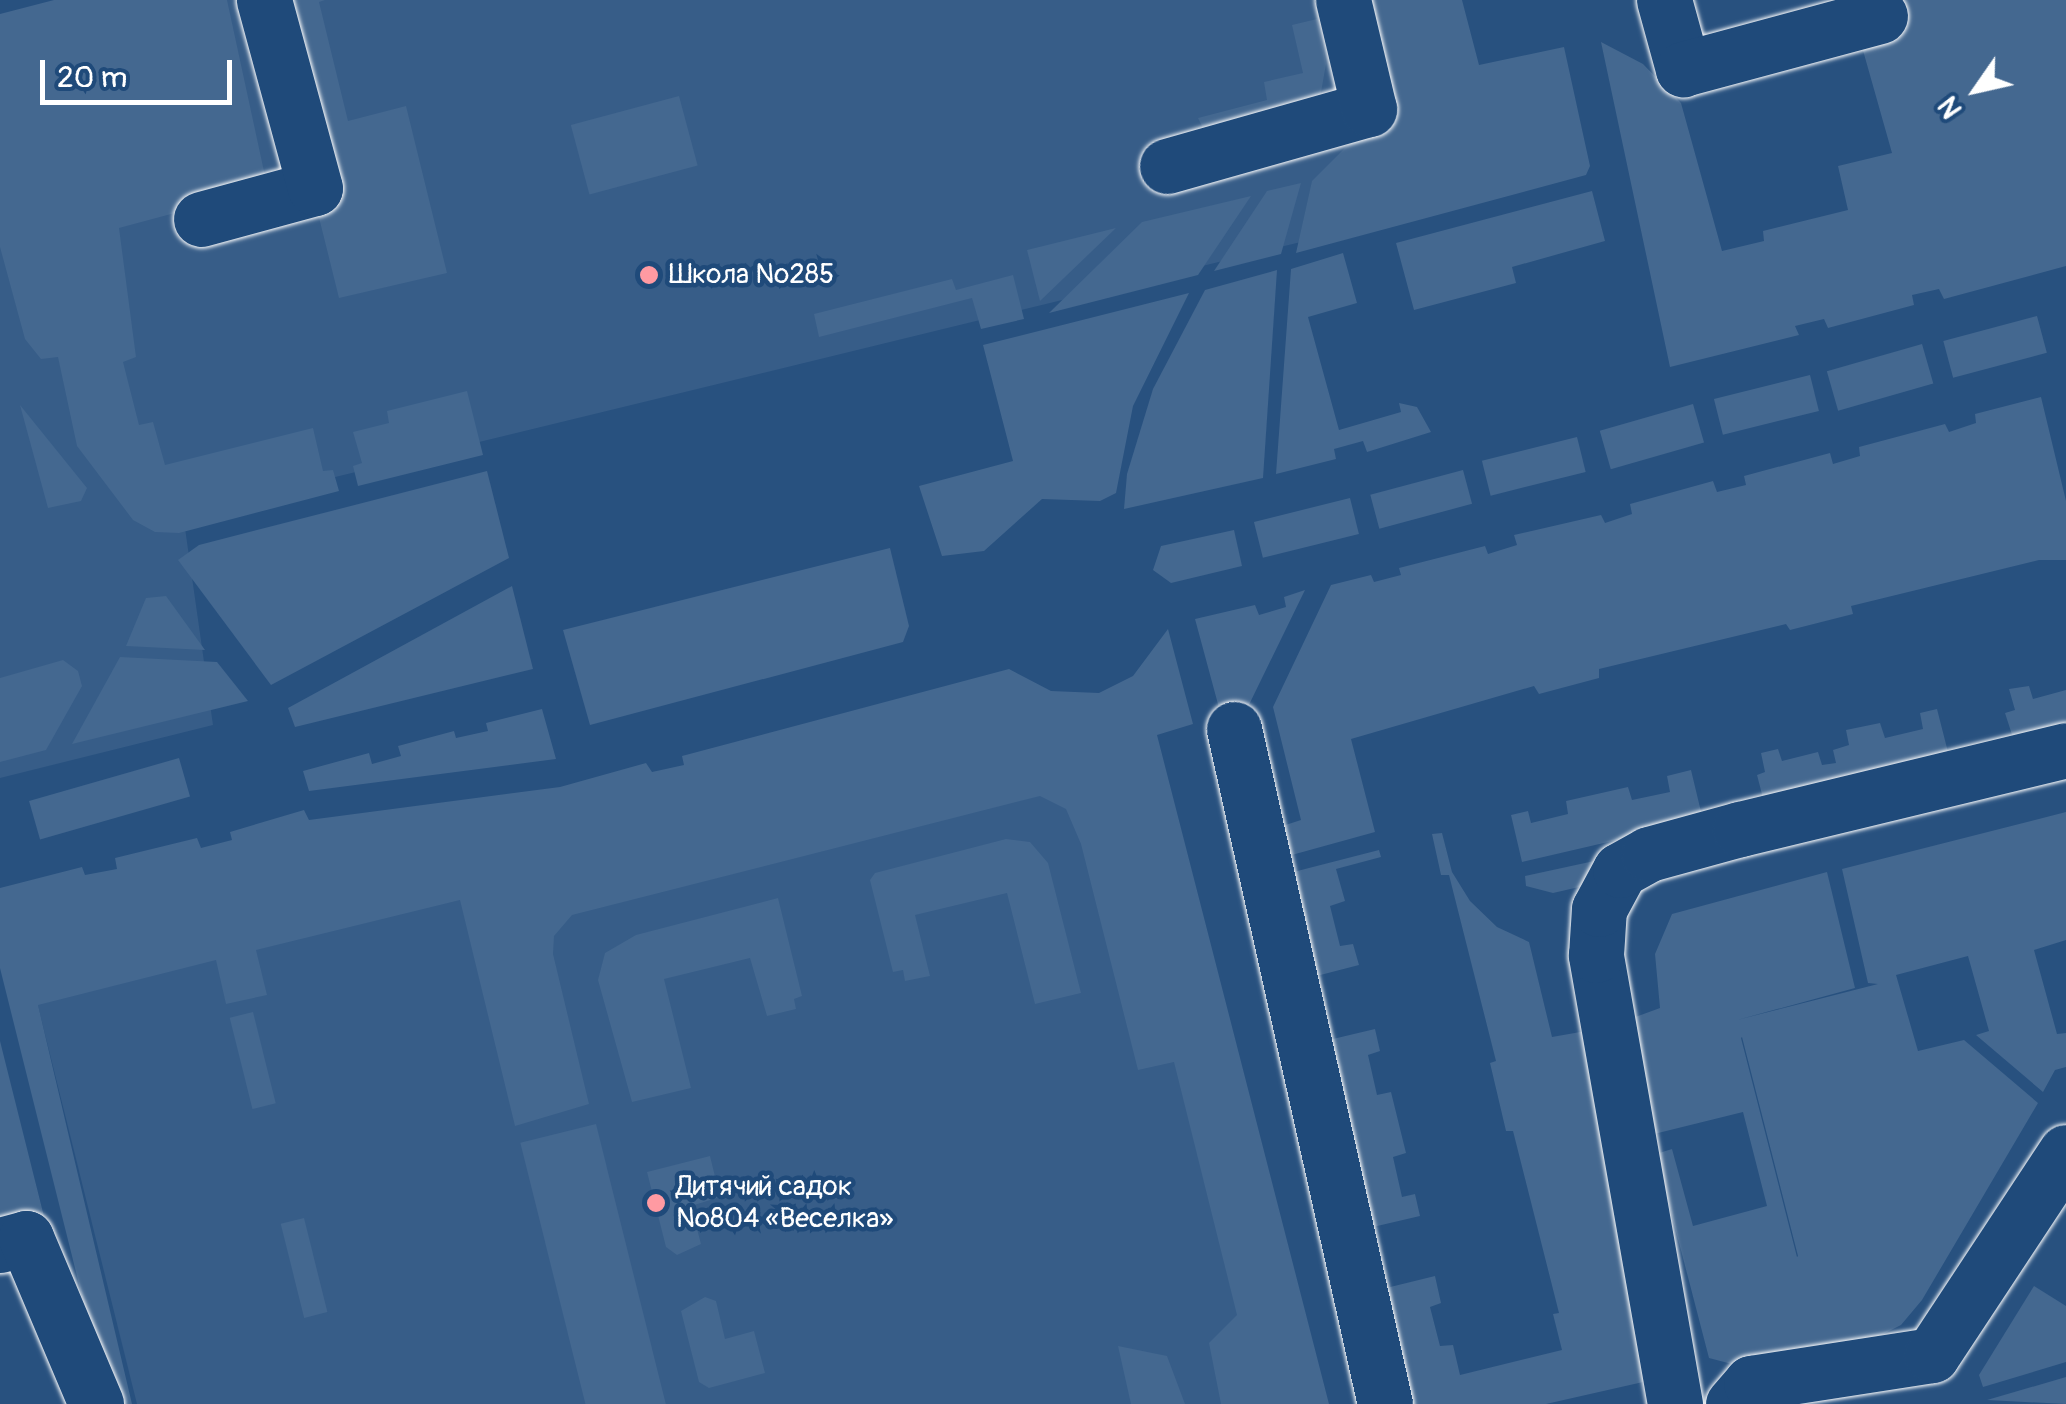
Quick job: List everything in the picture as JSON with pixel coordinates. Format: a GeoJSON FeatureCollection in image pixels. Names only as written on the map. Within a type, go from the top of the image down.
{"type":"FeatureCollection","features":[{"type":"Feature","properties":{"kind":"lane"},"geometry":{"type":"LineString","coordinates":[[201,219],[315,188],[264,0]]}},
{"type":"Feature","properties":{"kind":"lane"},"geometry":{"type":"LineString","coordinates":[[1167,166],[1369,109],[1343,0]]}},
{"type":"Feature","properties":{"kind":"lane"},"geometry":{"type":"LineString","coordinates":[[1664,0],[1684,69],[1880,16]]}},
{"type":"Feature","properties":{"kind":"lane"},"geometry":{"type":"LineString","coordinates":[[1234,730],[1386,1404]]}},
{"type":"Feature","properties":{"kind":"lane"},"geometry":{"type":"LineString","coordinates":[[1676,1404],[1596,955],[1599,910],[1620,870],[1649,854],[1740,829],[2066,750]]}},
{"type":"Feature","properties":{"kind":"lane"},"geometry":{"type":"LineString","coordinates":[[1733,1404],[1751,1383],[1932,1355],[2066,1152]]}},
{"type":"Feature","properties":{"kind":"lane"},"geometry":{"type":"LineString","coordinates":[[0,1245],[26,1238],[96,1404]]}},
{"type":"Feature","properties":{"kind":"shaded area"},"geometry":{"type":"Polygon","coordinates":[[[54,0],[227,0],[265,176],[238,196],[119,228],[136,357],[123,362],[139,425],[153,422],[165,465],[313,428],[323,471],[333,470],[339,491],[179,533],[155,532],[133,520],[77,446],[58,357],[41,359],[25,339],[0,247],[0,14],[54,0]]]}},
{"type":"Feature","properties":{"kind":"shaded area","name":"Школа №285"},"geometry":{"type":"Polygon","coordinates":[[[57,0],[1403,0],[1453,205],[183,514],[213,725],[0,778],[0,91],[57,0]]]}},
{"type":"Feature","properties":{"kind":"shaded area"},"geometry":{"type":"Polygon","coordinates":[[[265,0],[325,0],[319,2],[348,121],[406,106],[447,273],[339,298],[265,0]]]}},
{"type":"Feature","properties":{"kind":"shaded area"},"geometry":{"type":"Polygon","coordinates":[[[1349,0],[1462,0],[1479,65],[1564,47],[1590,166],[1586,175],[1296,253],[1312,181],[1360,133],[1349,0]]]}},
{"type":"Feature","properties":{"kind":"shaded area"},"geometry":{"type":"Polygon","coordinates":[[[1881,0],[2066,0],[2066,266],[1944,299],[1939,289],[1912,295],[1914,305],[1828,328],[1824,319],[1795,326],[1799,335],[1670,367],[1601,42],[1643,64],[1681,103],[1722,251],[1764,241],[1763,231],[1848,210],[1838,166],[1892,153],[1851,8],[1881,0]]]}},
{"type":"Feature","properties":{"kind":"shaded area"},"geometry":{"type":"Polygon","coordinates":[[[1317,19],[1326,64],[1320,98],[1203,128],[1198,118],[1267,100],[1264,82],[1303,73],[1292,25],[1317,19]]]}},
{"type":"Feature","properties":{"kind":"shaded area"},"geometry":{"type":"Polygon","coordinates":[[[679,96],[698,166],[589,195],[571,125],[679,96]]]}},
{"type":"Feature","properties":{"kind":"shaded area"},"geometry":{"type":"Polygon","coordinates":[[[1301,183],[1281,254],[1214,271],[1267,191],[1301,183]]]}},
{"type":"Feature","properties":{"kind":"shaded area"},"geometry":{"type":"Polygon","coordinates":[[[1592,191],[1605,241],[1512,267],[1516,283],[1414,310],[1396,243],[1592,191]]]}},
{"type":"Feature","properties":{"kind":"shaded area"},"geometry":{"type":"Polygon","coordinates":[[[1251,196],[1198,275],[1049,313],[1142,222],[1251,196]]]}},
{"type":"Feature","properties":{"kind":"shaded area"},"geometry":{"type":"Polygon","coordinates":[[[1116,228],[1040,301],[1027,250],[1116,228]]]}},
{"type":"Feature","properties":{"kind":"shaded area"},"geometry":{"type":"Polygon","coordinates":[[[1343,253],[1357,303],[1308,317],[1339,430],[1401,412],[1399,403],[1417,407],[1431,432],[1367,452],[1363,441],[1334,449],[1336,459],[1276,474],[1291,269],[1343,253]]]}},
{"type":"Feature","properties":{"kind":"shaded area"},"geometry":{"type":"Polygon","coordinates":[[[1277,270],[1263,478],[1124,509],[1127,474],[1153,389],[1205,290],[1277,270]]]}},
{"type":"Feature","properties":{"kind":"shaded area"},"geometry":{"type":"Polygon","coordinates":[[[1013,275],[1024,319],[981,329],[972,298],[819,337],[814,314],[952,279],[956,290],[1013,275]]]}},
{"type":"Feature","properties":{"kind":"shaded area"},"geometry":{"type":"Polygon","coordinates":[[[1189,293],[1133,406],[1116,493],[1100,501],[1042,499],[984,551],[942,556],[919,486],[1013,461],[983,345],[1189,293]]]}},
{"type":"Feature","properties":{"kind":"shaded area"},"geometry":{"type":"Polygon","coordinates":[[[2037,316],[2047,353],[1953,378],[1943,341],[2037,316]]]}},
{"type":"Feature","properties":{"kind":"shaded area"},"geometry":{"type":"Polygon","coordinates":[[[1922,344],[1933,383],[1838,411],[1827,371],[1922,344]]]}},
{"type":"Feature","properties":{"kind":"shaded area"},"geometry":{"type":"Polygon","coordinates":[[[1810,375],[1819,411],[1723,435],[1714,399],[1810,375]]]}},
{"type":"Feature","properties":{"kind":"shaded area"},"geometry":{"type":"Polygon","coordinates":[[[467,391],[483,455],[358,486],[353,466],[362,463],[353,432],[389,423],[387,411],[467,391]]]}},
{"type":"Feature","properties":{"kind":"shaded area"},"geometry":{"type":"Polygon","coordinates":[[[2041,397],[2066,501],[2066,560],[2039,560],[1851,606],[1853,614],[1790,630],[1786,624],[1599,669],[1599,678],[1539,694],[1534,686],[1351,739],[1375,832],[1270,861],[1261,833],[1301,820],[1273,707],[1331,585],[1371,575],[1374,582],[1401,575],[1399,568],[1485,546],[1488,554],[1517,545],[1514,535],[1601,515],[1605,523],[1632,514],[1630,504],[1713,481],[1717,492],[1746,485],[1744,476],[1830,453],[1833,464],[1860,456],[1859,447],[1945,424],[1949,432],[1976,423],[1975,414],[2041,397]]]}},
{"type":"Feature","properties":{"kind":"shaded area"},"geometry":{"type":"Polygon","coordinates":[[[1693,404],[1704,442],[1611,469],[1600,431],[1693,404]]]}},
{"type":"Feature","properties":{"kind":"shaded area"},"geometry":{"type":"Polygon","coordinates":[[[20,405],[87,488],[81,501],[48,508],[20,405]]]}},
{"type":"Feature","properties":{"kind":"shaded area"},"geometry":{"type":"Polygon","coordinates":[[[1577,437],[1586,472],[1491,496],[1482,461],[1577,437]]]}},
{"type":"Feature","properties":{"kind":"shaded area"},"geometry":{"type":"Polygon","coordinates":[[[1463,470],[1472,504],[1379,529],[1370,495],[1463,470]]]}},
{"type":"Feature","properties":{"kind":"shaded area"},"geometry":{"type":"Polygon","coordinates":[[[487,471],[509,558],[271,685],[178,560],[199,545],[487,471]]]}},
{"type":"Feature","properties":{"kind":"shaded area"},"geometry":{"type":"Polygon","coordinates":[[[1350,498],[1359,534],[1263,558],[1254,522],[1350,498]]]}},
{"type":"Feature","properties":{"kind":"shaded area"},"geometry":{"type":"Polygon","coordinates":[[[1234,530],[1242,566],[1171,583],[1153,570],[1161,546],[1234,530]]]}},
{"type":"Feature","properties":{"kind":"shaded area"},"geometry":{"type":"Polygon","coordinates":[[[890,548],[909,626],[903,642],[590,725],[563,630],[890,548]]]}},
{"type":"Feature","properties":{"kind":"shaded area"},"geometry":{"type":"Polygon","coordinates":[[[512,586],[533,669],[295,727],[288,708],[512,586]]]}},
{"type":"Feature","properties":{"kind":"shaded area"},"geometry":{"type":"Polygon","coordinates":[[[1305,590],[1244,715],[1222,719],[1195,619],[1255,605],[1259,615],[1286,607],[1284,597],[1305,590]]]}},
{"type":"Feature","properties":{"kind":"shaded area"},"geometry":{"type":"Polygon","coordinates":[[[166,596],[205,650],[126,646],[146,598],[166,596]]]}},
{"type":"Feature","properties":{"kind":"shaded area"},"geometry":{"type":"Polygon","coordinates":[[[1168,629],[1193,724],[1157,735],[1329,1404],[1221,1404],[1209,1343],[1237,1315],[1174,1062],[1138,1070],[1081,844],[1066,809],[1040,796],[572,915],[554,936],[553,954],[589,1104],[515,1126],[460,900],[256,950],[267,995],[226,1004],[216,960],[38,1005],[132,1404],[109,1404],[0,968],[0,888],[82,867],[85,875],[117,869],[115,858],[197,838],[201,848],[232,840],[230,832],[304,810],[309,820],[560,787],[646,763],[652,772],[684,765],[682,756],[1009,669],[1051,691],[1099,693],[1133,676],[1168,629]]]}},
{"type":"Feature","properties":{"kind":"shaded area"},"geometry":{"type":"Polygon","coordinates":[[[120,657],[217,662],[248,701],[72,744],[120,657]]]}},
{"type":"Feature","properties":{"kind":"shaded area"},"geometry":{"type":"Polygon","coordinates":[[[63,660],[78,671],[82,686],[46,750],[0,762],[0,678],[63,660]]]}},
{"type":"Feature","properties":{"kind":"shaded area"},"geometry":{"type":"Polygon","coordinates":[[[2029,686],[2033,699],[2066,690],[2066,732],[2015,744],[2005,713],[2015,710],[2009,689],[2029,686]]]}},
{"type":"Feature","properties":{"kind":"shaded area"},"geometry":{"type":"Polygon","coordinates":[[[542,709],[556,759],[309,791],[303,771],[369,753],[372,764],[401,756],[398,746],[454,731],[456,738],[488,731],[486,723],[542,709]]]}},
{"type":"Feature","properties":{"kind":"shaded area"},"geometry":{"type":"Polygon","coordinates":[[[1937,709],[1949,756],[1764,802],[1757,775],[1765,772],[1761,753],[1778,749],[1782,761],[1818,752],[1822,765],[1836,763],[1833,750],[1849,745],[1846,730],[1880,723],[1885,738],[1923,729],[1920,713],[1937,709]]]}},
{"type":"Feature","properties":{"kind":"shaded area","name":"Дитячий садок №804 «Веселка»"},"geometry":{"type":"Polygon","coordinates":[[[1100,738],[1277,1404],[137,1404],[37,1002],[1100,738]]]}},
{"type":"Feature","properties":{"kind":"shaded area"},"geometry":{"type":"Polygon","coordinates":[[[179,758],[190,796],[40,839],[29,801],[179,758]]]}},
{"type":"Feature","properties":{"kind":"shaded area"},"geometry":{"type":"Polygon","coordinates":[[[1691,770],[1703,820],[1522,862],[1511,815],[1528,811],[1531,823],[1568,814],[1566,801],[1628,787],[1632,800],[1670,792],[1667,776],[1691,770]]]}},
{"type":"Feature","properties":{"kind":"shaded area"},"geometry":{"type":"Polygon","coordinates":[[[2066,812],[2066,940],[2034,950],[2057,1034],[2066,1033],[2066,1067],[2055,1070],[2043,1092],[1976,1035],[1989,1031],[1968,956],[1896,975],[1918,1051],[1964,1040],[2038,1103],[1922,1300],[1901,1325],[1881,1335],[1747,1368],[1709,1358],[1656,1154],[1672,1149],[1693,1226],[1767,1206],[1743,1112],[1650,1135],[1630,1019],[1660,1008],[1655,954],[1672,914],[1827,872],[1855,988],[1737,1020],[1878,984],[1868,983],[1842,869],[2066,812]],[[1742,1037],[1797,1257],[1798,1256],[1742,1037]]]}},
{"type":"Feature","properties":{"kind":"shaded area"},"geometry":{"type":"Polygon","coordinates":[[[1442,833],[1452,872],[1470,901],[1497,927],[1529,942],[1552,1037],[1586,1031],[1674,1375],[1546,1404],[1401,1404],[1374,1291],[1435,1276],[1441,1303],[1430,1307],[1440,1346],[1453,1345],[1460,1375],[1562,1350],[1553,1314],[1559,1313],[1513,1131],[1506,1131],[1490,1063],[1496,1061],[1449,875],[1441,875],[1432,834],[1442,833]]]}},
{"type":"Feature","properties":{"kind":"shaded area"},"geometry":{"type":"Polygon","coordinates":[[[1705,837],[1662,868],[1553,893],[1526,886],[1525,876],[1705,837]]]}},
{"type":"Feature","properties":{"kind":"shaded area"},"geometry":{"type":"Polygon","coordinates":[[[1006,839],[1030,842],[1048,863],[1081,993],[1035,1004],[1007,893],[915,915],[930,976],[905,981],[903,970],[893,972],[870,880],[875,873],[1006,839]]]}},
{"type":"Feature","properties":{"kind":"shaded area"},"geometry":{"type":"Polygon","coordinates":[[[1379,850],[1381,857],[1336,869],[1345,901],[1330,906],[1340,946],[1353,944],[1359,965],[1301,980],[1274,877],[1379,850]]]}},
{"type":"Feature","properties":{"kind":"shaded area"},"geometry":{"type":"Polygon","coordinates":[[[778,898],[802,996],[794,999],[796,1009],[767,1016],[750,958],[664,979],[691,1088],[632,1102],[598,980],[605,953],[636,935],[778,898]]]}},
{"type":"Feature","properties":{"kind":"shaded area"},"geometry":{"type":"Polygon","coordinates":[[[253,1012],[276,1103],[252,1109],[230,1018],[253,1012]]]}},
{"type":"Feature","properties":{"kind":"shaded area"},"geometry":{"type":"Polygon","coordinates":[[[1375,1029],[1380,1051],[1368,1055],[1377,1095],[1391,1092],[1406,1153],[1393,1157],[1402,1197],[1415,1194],[1420,1216],[1360,1230],[1316,1043],[1375,1029]]]}},
{"type":"Feature","properties":{"kind":"shaded area"},"geometry":{"type":"Polygon","coordinates":[[[0,1041],[91,1404],[43,1254],[0,1263],[0,1041]]]}},
{"type":"Feature","properties":{"kind":"shaded area"},"geometry":{"type":"Polygon","coordinates":[[[596,1124],[666,1404],[585,1404],[520,1143],[596,1124]]]}},
{"type":"Feature","properties":{"kind":"shaded area"},"geometry":{"type":"Polygon","coordinates":[[[710,1156],[720,1197],[691,1206],[701,1244],[677,1255],[666,1247],[647,1172],[710,1156]]]}},
{"type":"Feature","properties":{"kind":"shaded area"},"geometry":{"type":"Polygon","coordinates":[[[304,1218],[327,1312],[304,1318],[281,1224],[304,1218]]]}},
{"type":"Feature","properties":{"kind":"shaded area"},"geometry":{"type":"Polygon","coordinates":[[[2034,1286],[2066,1306],[2066,1362],[1983,1387],[1979,1375],[2034,1286]]]}},
{"type":"Feature","properties":{"kind":"shaded area"},"geometry":{"type":"Polygon","coordinates":[[[705,1297],[716,1301],[725,1339],[754,1331],[765,1373],[709,1388],[699,1382],[681,1311],[705,1297]]]}},
{"type":"Feature","properties":{"kind":"shaded area"},"geometry":{"type":"Polygon","coordinates":[[[1118,1346],[1167,1356],[1185,1404],[1131,1404],[1118,1346]]]}},
{"type":"Feature","properties":{"kind":"shaded area"},"geometry":{"type":"Polygon","coordinates":[[[2066,1377],[2066,1404],[1987,1400],[2066,1377]]]}},
{"type":"Feature","properties":{"kind":"place","name":"Школа №285"},"geometry":{"type":"Point","coordinates":[649,275]}},
{"type":"Feature","properties":{"kind":"place","name":"Дитячий садок №804 «Веселка»"},"geometry":{"type":"Point","coordinates":[656,1203]}}]}
